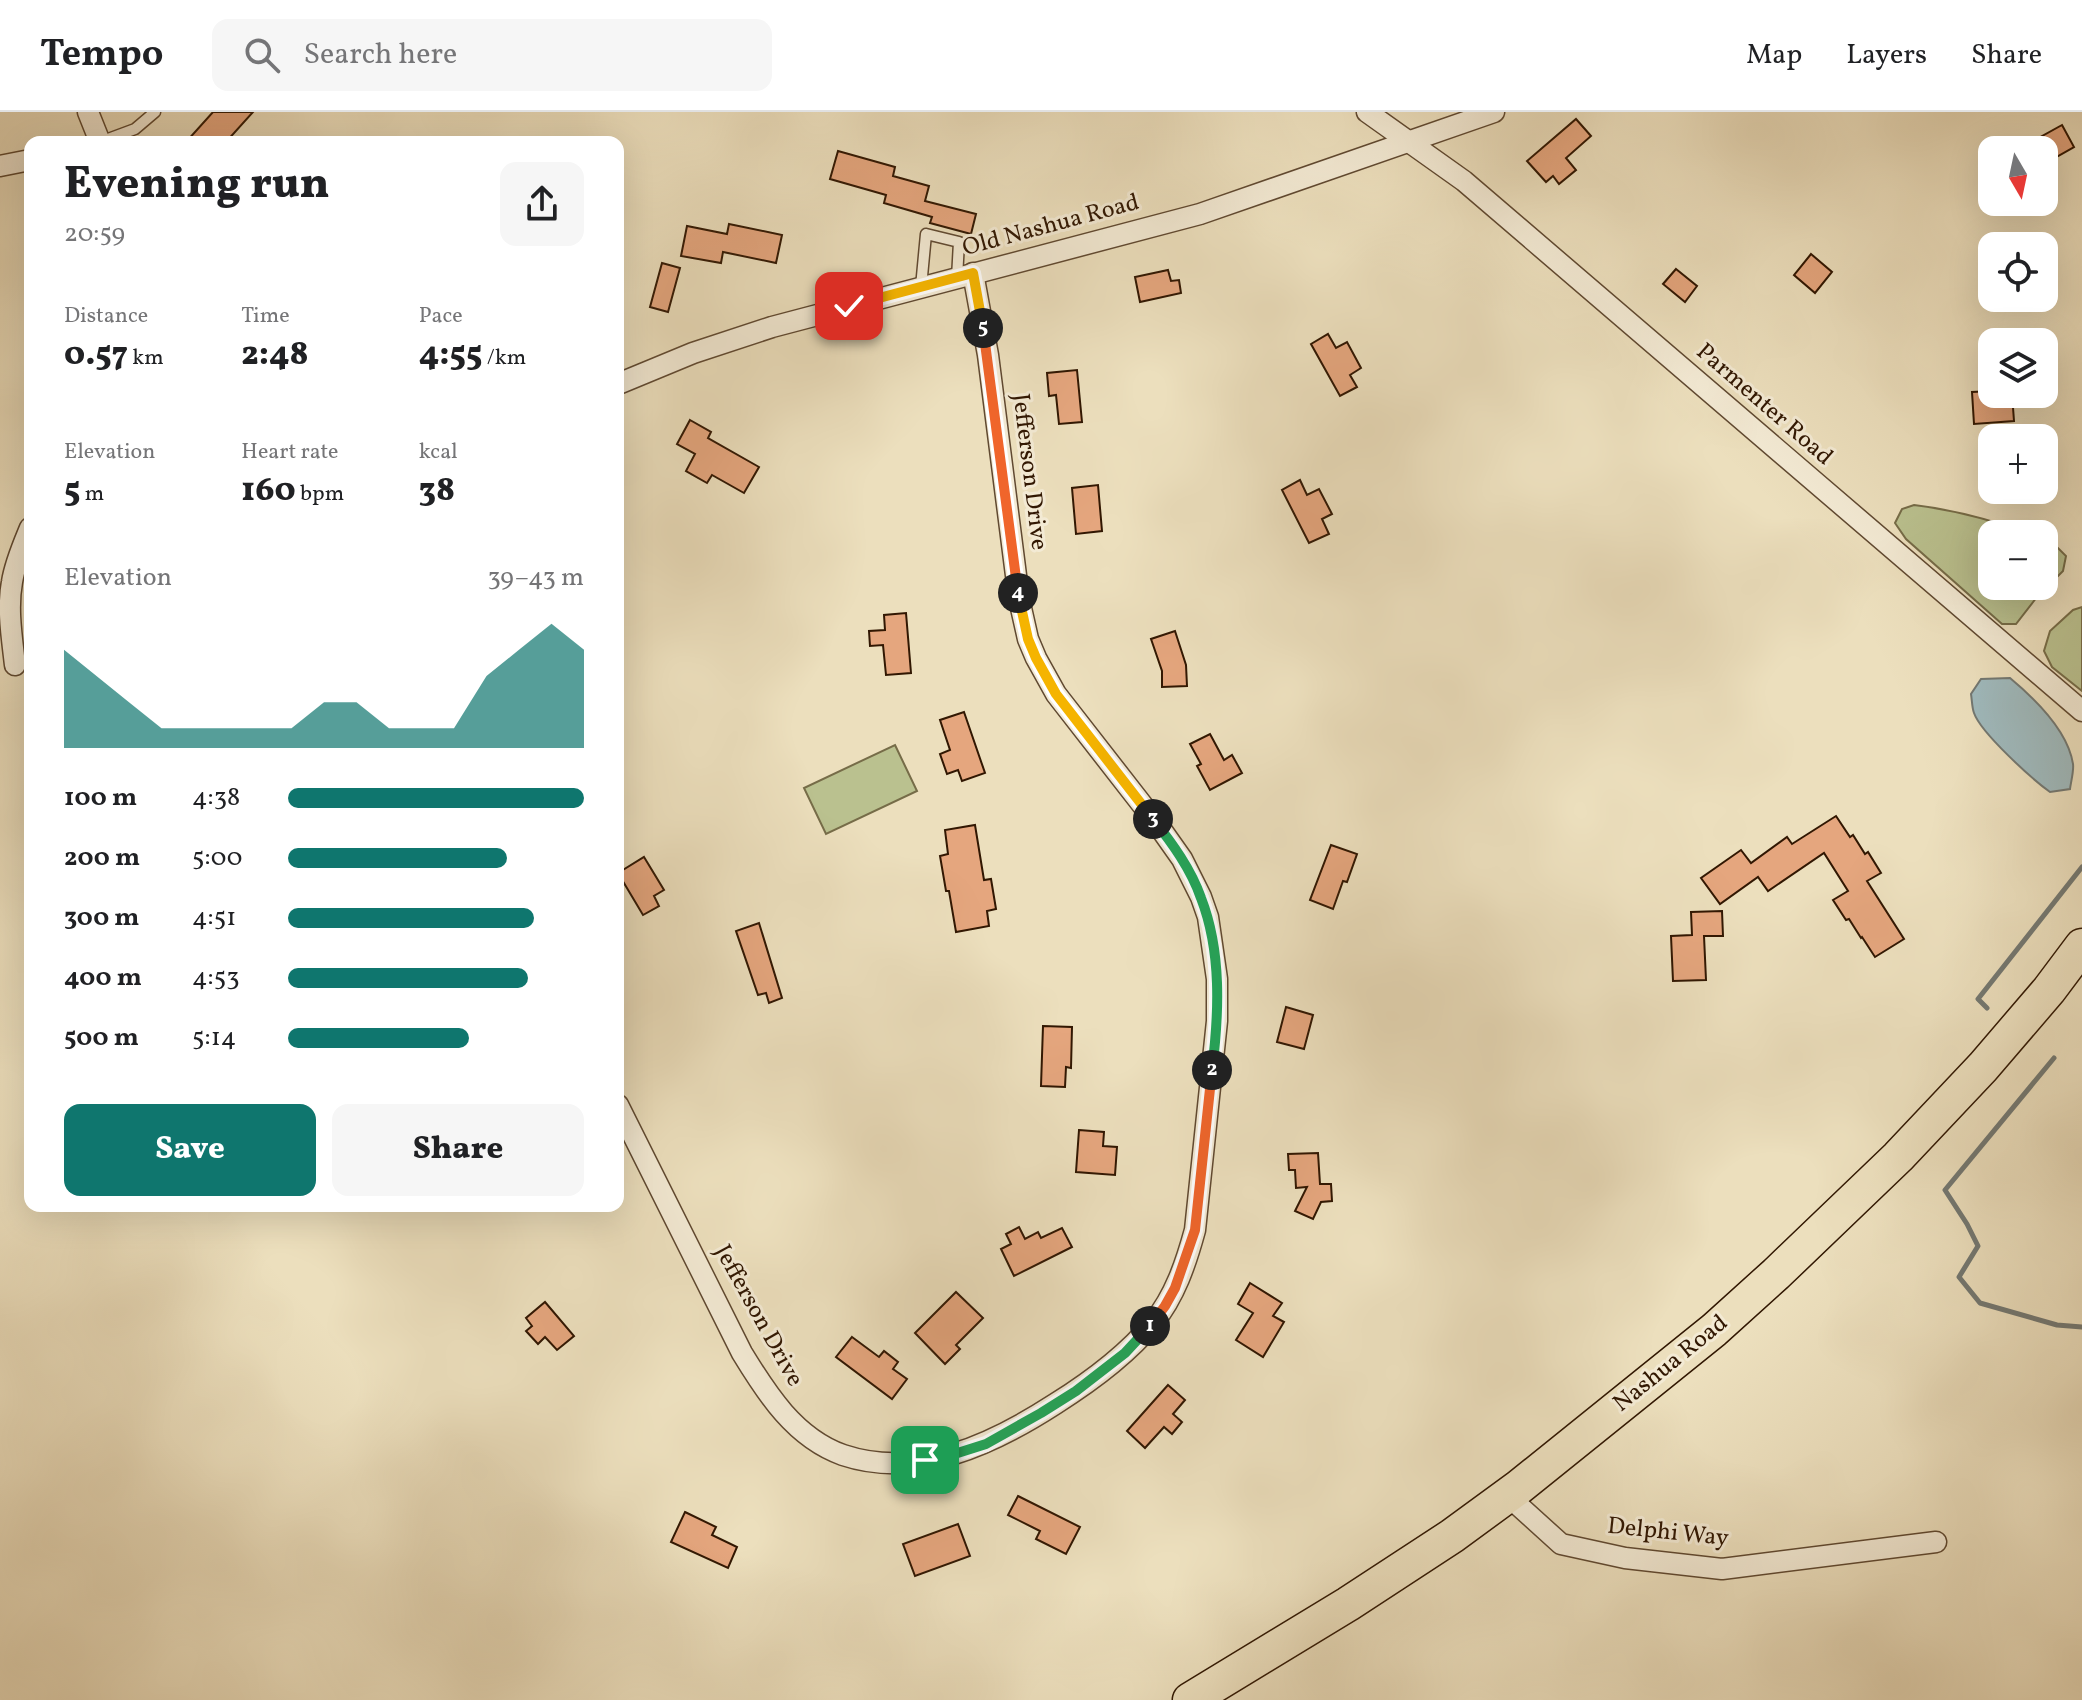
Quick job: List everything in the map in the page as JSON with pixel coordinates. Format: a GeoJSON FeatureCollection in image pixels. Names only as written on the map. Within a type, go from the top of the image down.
{"type":"FeatureCollection","features":[{"type":"Feature","properties":{"kind":"main road","name":"Nashua Road"},"geometry":{"type":"LineString","coordinates":[[1190,1700],[1348,1604],[1452,1536],[1508,1496],[1714,1330],[1869,1186],[1983,1067],[2082,946]]}},
{"type":"Feature","properties":{"kind":"street"},"geometry":{"type":"LineString","coordinates":[[88,112],[98,136]]}},
{"type":"Feature","properties":{"kind":"street","name":"Parmenter Road"},"geometry":{"type":"LineString","coordinates":[[1367,112],[1464,181],[2082,711]]}},
{"type":"Feature","properties":{"kind":"street","name":"Old Nashua Road"},"geometry":{"type":"LineString","coordinates":[[624,382],[693,353],[759,332],[1200,214],[1494,112]]}},
{"type":"Feature","properties":{"kind":"street"},"geometry":{"type":"LineString","coordinates":[[0,166],[24,161]]}},
{"type":"Feature","properties":{"kind":"street","name":"Jefferson Drive"},"geometry":{"type":"LineString","coordinates":[[624,1117],[742,1353],[764,1388],[776,1405],[806,1433],[841,1454],[883,1463],[904,1463],[945,1457],[986,1444],[1076,1391],[1125,1353],[1153,1323],[1175,1288],[1195,1230],[1217,1021],[1217,979],[1208,917],[1182,859],[1056,694],[1028,639],[1019,599],[988,355],[965,275]]}},
{"type":"Feature","properties":{"kind":"street"},"geometry":{"type":"LineString","coordinates":[[15,665],[10,601],[16,562],[24,543]]}},
{"type":"Feature","properties":{"kind":"street","name":"Delphi Way"},"geometry":{"type":"LineString","coordinates":[[1508,1496],[1561,1544],[1638,1560],[1722,1569],[1936,1542]]}},
{"type":"Feature","properties":{"kind":"lane"},"geometry":{"type":"LineString","coordinates":[[116,136],[135,129],[155,112]]}},
{"type":"Feature","properties":{"kind":"lane"},"geometry":{"type":"LineString","coordinates":[[921,287],[926,234],[959,242],[965,275]]}},
{"type":"Feature","properties":{"kind":"green space"},"geometry":{"type":"Polygon","coordinates":[[[1914,505],[1988,520],[1978,520],[1978,600],[2035,600],[2016,624],[2002,624],[1906,539],[1895,523],[1902,509],[1914,505]]]}},
{"type":"Feature","properties":{"kind":"green space"},"geometry":{"type":"Polygon","coordinates":[[[2058,548],[2066,556],[2063,571],[2058,576],[2058,548]]]}},
{"type":"Feature","properties":{"kind":"green space"},"geometry":{"type":"Polygon","coordinates":[[[2082,607],[2082,691],[2052,667],[2044,651],[2050,631],[2073,610],[2082,607]]]}},
{"type":"Feature","properties":{"kind":"green space"},"geometry":{"type":"Polygon","coordinates":[[[895,745],[917,791],[826,834],[804,788],[895,745]]]}},
{"type":"Feature","properties":{"kind":"water"},"geometry":{"type":"Polygon","coordinates":[[[2010,678],[2039,705],[2064,739],[2073,764],[2070,789],[2050,792],[1986,732],[1973,711],[1971,694],[1981,679],[2010,678]]]}},
{"type":"Feature","properties":{"kind":"building"},"geometry":{"type":"Polygon","coordinates":[[[213,112],[253,112],[231,136],[191,136],[213,112]]]}},
{"type":"Feature","properties":{"kind":"building"},"geometry":{"type":"Polygon","coordinates":[[[1576,119],[1591,136],[1566,158],[1576,170],[1559,184],[1553,176],[1546,182],[1527,161],[1576,119]]]}},
{"type":"Feature","properties":{"kind":"building"},"geometry":{"type":"Polygon","coordinates":[[[2062,125],[2074,147],[2058,156],[2058,136],[2042,136],[2062,125]]]}},
{"type":"Feature","properties":{"kind":"building"},"geometry":{"type":"Polygon","coordinates":[[[838,151],[895,167],[893,176],[929,186],[925,201],[976,214],[971,234],[930,223],[932,217],[884,203],[886,195],[830,179],[838,151]]]}},
{"type":"Feature","properties":{"kind":"building"},"geometry":{"type":"Polygon","coordinates":[[[729,224],[782,235],[776,263],[723,252],[721,263],[681,256],[687,226],[727,234],[729,224]]]}},
{"type":"Feature","properties":{"kind":"building"},"geometry":{"type":"Polygon","coordinates":[[[1811,254],[1832,272],[1815,293],[1794,275],[1811,254]]]}},
{"type":"Feature","properties":{"kind":"building"},"geometry":{"type":"Polygon","coordinates":[[[662,263],[680,268],[668,312],[650,307],[662,263]]]}},
{"type":"Feature","properties":{"kind":"building"},"geometry":{"type":"Polygon","coordinates":[[[1676,269],[1697,286],[1685,302],[1663,284],[1676,269]]]}},
{"type":"Feature","properties":{"kind":"building"},"geometry":{"type":"Polygon","coordinates":[[[1168,270],[1171,281],[1179,280],[1181,293],[1140,302],[1135,277],[1168,270]]]}},
{"type":"Feature","properties":{"kind":"building"},"geometry":{"type":"Polygon","coordinates":[[[1328,334],[1336,348],[1347,342],[1361,368],[1350,375],[1357,387],[1340,396],[1311,344],[1328,334]]]}},
{"type":"Feature","properties":{"kind":"building"},"geometry":{"type":"Polygon","coordinates":[[[1077,370],[1082,422],[1059,424],[1056,395],[1049,396],[1047,373],[1077,370]]]}},
{"type":"Feature","properties":{"kind":"building"},"geometry":{"type":"Polygon","coordinates":[[[1972,392],[1978,392],[1978,408],[2013,408],[2014,421],[1974,424],[1972,392]]]}},
{"type":"Feature","properties":{"kind":"building"},"geometry":{"type":"Polygon","coordinates":[[[690,420],[711,432],[708,438],[759,467],[744,493],[712,475],[707,483],[686,471],[695,454],[677,444],[690,420]]]}},
{"type":"Feature","properties":{"kind":"building"},"geometry":{"type":"Polygon","coordinates":[[[1300,480],[1307,495],[1319,489],[1332,514],[1322,519],[1329,534],[1309,543],[1282,490],[1300,480]]]}},
{"type":"Feature","properties":{"kind":"building"},"geometry":{"type":"Polygon","coordinates":[[[1098,485],[1102,531],[1076,534],[1072,488],[1098,485]]]}},
{"type":"Feature","properties":{"kind":"building"},"geometry":{"type":"Polygon","coordinates":[[[906,613],[911,673],[886,675],[883,645],[870,646],[869,631],[885,630],[884,615],[906,613]]]}},
{"type":"Feature","properties":{"kind":"building"},"geometry":{"type":"Polygon","coordinates":[[[1175,631],[1186,665],[1187,686],[1162,687],[1162,671],[1151,639],[1175,631]]]}},
{"type":"Feature","properties":{"kind":"building"},"geometry":{"type":"Polygon","coordinates":[[[964,712],[985,773],[962,781],[958,770],[947,774],[940,754],[950,750],[940,720],[964,712]]]}},
{"type":"Feature","properties":{"kind":"building"},"geometry":{"type":"Polygon","coordinates":[[[1210,734],[1224,760],[1232,755],[1242,773],[1210,790],[1190,744],[1210,734]]]}},
{"type":"Feature","properties":{"kind":"building"},"geometry":{"type":"Polygon","coordinates":[[[1836,816],[1865,854],[1868,852],[1881,873],[1867,881],[1904,939],[1875,957],[1833,900],[1848,891],[1824,853],[1768,891],[1758,877],[1720,904],[1701,878],[1741,850],[1751,863],[1787,837],[1792,844],[1836,816]]]}},
{"type":"Feature","properties":{"kind":"building"},"geometry":{"type":"Polygon","coordinates":[[[975,825],[984,880],[991,879],[996,909],[987,911],[989,926],[956,932],[940,856],[948,854],[945,830],[975,825]]]}},
{"type":"Feature","properties":{"kind":"building"},"geometry":{"type":"Polygon","coordinates":[[[1331,845],[1357,854],[1333,909],[1310,900],[1331,845]]]}},
{"type":"Feature","properties":{"kind":"building"},"geometry":{"type":"Polygon","coordinates":[[[644,857],[664,890],[654,896],[659,906],[643,915],[624,883],[624,869],[644,857]]]}},
{"type":"Feature","properties":{"kind":"building"},"geometry":{"type":"Polygon","coordinates":[[[1722,911],[1723,936],[1704,936],[1706,980],[1673,981],[1671,936],[1692,935],[1691,912],[1722,911]]]}},
{"type":"Feature","properties":{"kind":"building"},"geometry":{"type":"Polygon","coordinates":[[[759,923],[782,998],[769,1003],[766,993],[758,995],[736,931],[759,923]]]}},
{"type":"Feature","properties":{"kind":"building"},"geometry":{"type":"Polygon","coordinates":[[[1286,1007],[1313,1015],[1304,1049],[1277,1042],[1286,1007]]]}},
{"type":"Feature","properties":{"kind":"building"},"geometry":{"type":"Polygon","coordinates":[[[1043,1026],[1072,1027],[1071,1068],[1066,1067],[1065,1087],[1041,1086],[1043,1026]]]}},
{"type":"Feature","properties":{"kind":"building"},"geometry":{"type":"Polygon","coordinates":[[[1079,1130],[1104,1132],[1103,1146],[1117,1147],[1115,1175],[1076,1172],[1079,1130]]]}},
{"type":"Feature","properties":{"kind":"building"},"geometry":{"type":"Polygon","coordinates":[[[1318,1153],[1320,1184],[1331,1184],[1332,1201],[1321,1202],[1313,1219],[1295,1211],[1307,1187],[1296,1188],[1295,1170],[1289,1170],[1288,1154],[1318,1153]]]}},
{"type":"Feature","properties":{"kind":"building"},"geometry":{"type":"Polygon","coordinates":[[[1019,1227],[1025,1239],[1038,1232],[1041,1238],[1062,1228],[1072,1247],[1014,1276],[1001,1249],[1011,1244],[1006,1234],[1019,1227]]]}},
{"type":"Feature","properties":{"kind":"building"},"geometry":{"type":"Polygon","coordinates":[[[1250,1283],[1282,1303],[1273,1316],[1284,1322],[1263,1357],[1236,1340],[1253,1313],[1238,1304],[1250,1283]]]}},
{"type":"Feature","properties":{"kind":"building"},"geometry":{"type":"Polygon","coordinates":[[[956,1292],[983,1318],[956,1345],[960,1349],[945,1364],[915,1333],[956,1292]]]}},
{"type":"Feature","properties":{"kind":"building"},"geometry":{"type":"Polygon","coordinates":[[[545,1302],[574,1336],[557,1350],[545,1337],[538,1344],[526,1331],[532,1326],[526,1318],[545,1302]]]}},
{"type":"Feature","properties":{"kind":"building"},"geometry":{"type":"Polygon","coordinates":[[[852,1337],[879,1357],[884,1351],[898,1362],[893,1369],[907,1379],[892,1399],[836,1357],[852,1337]]]}},
{"type":"Feature","properties":{"kind":"building"},"geometry":{"type":"Polygon","coordinates":[[[1168,1385],[1185,1400],[1173,1414],[1182,1422],[1172,1434],[1164,1427],[1145,1448],[1127,1431],[1168,1385]]]}},
{"type":"Feature","properties":{"kind":"building"},"geometry":{"type":"Polygon","coordinates":[[[1018,1496],[1080,1527],[1066,1554],[1036,1539],[1040,1531],[1008,1515],[1018,1496]]]}},
{"type":"Feature","properties":{"kind":"building"},"geometry":{"type":"Polygon","coordinates":[[[685,1512],[716,1527],[712,1535],[737,1547],[728,1568],[671,1542],[685,1512]]]}},
{"type":"Feature","properties":{"kind":"building"},"geometry":{"type":"Polygon","coordinates":[[[958,1524],[970,1556],[915,1576],[903,1544],[958,1524]]]}},
{"type":"Feature","properties":{"kind":"waterway"},"geometry":{"type":"LineString","coordinates":[[1987,1008],[1978,999],[2082,867]]}},
{"type":"Feature","properties":{"kind":"waterway"},"geometry":{"type":"LineString","coordinates":[[2054,1058],[1945,1190],[1978,1246],[1959,1277],[1980,1303],[2057,1325],[2082,1327]]}},
{"type":"Feature","properties":{"kind":"route"},"geometry":{"type":"LineString","coordinates":[[849,306],[973,273],[988,355],[1019,599],[1028,639],[1056,694],[1158,825],[1193,878],[1208,917],[1217,979],[1217,1021],[1195,1230],[1175,1288],[1165,1306],[1125,1353],[1076,1391],[986,1444],[925,1460]]}}]}
